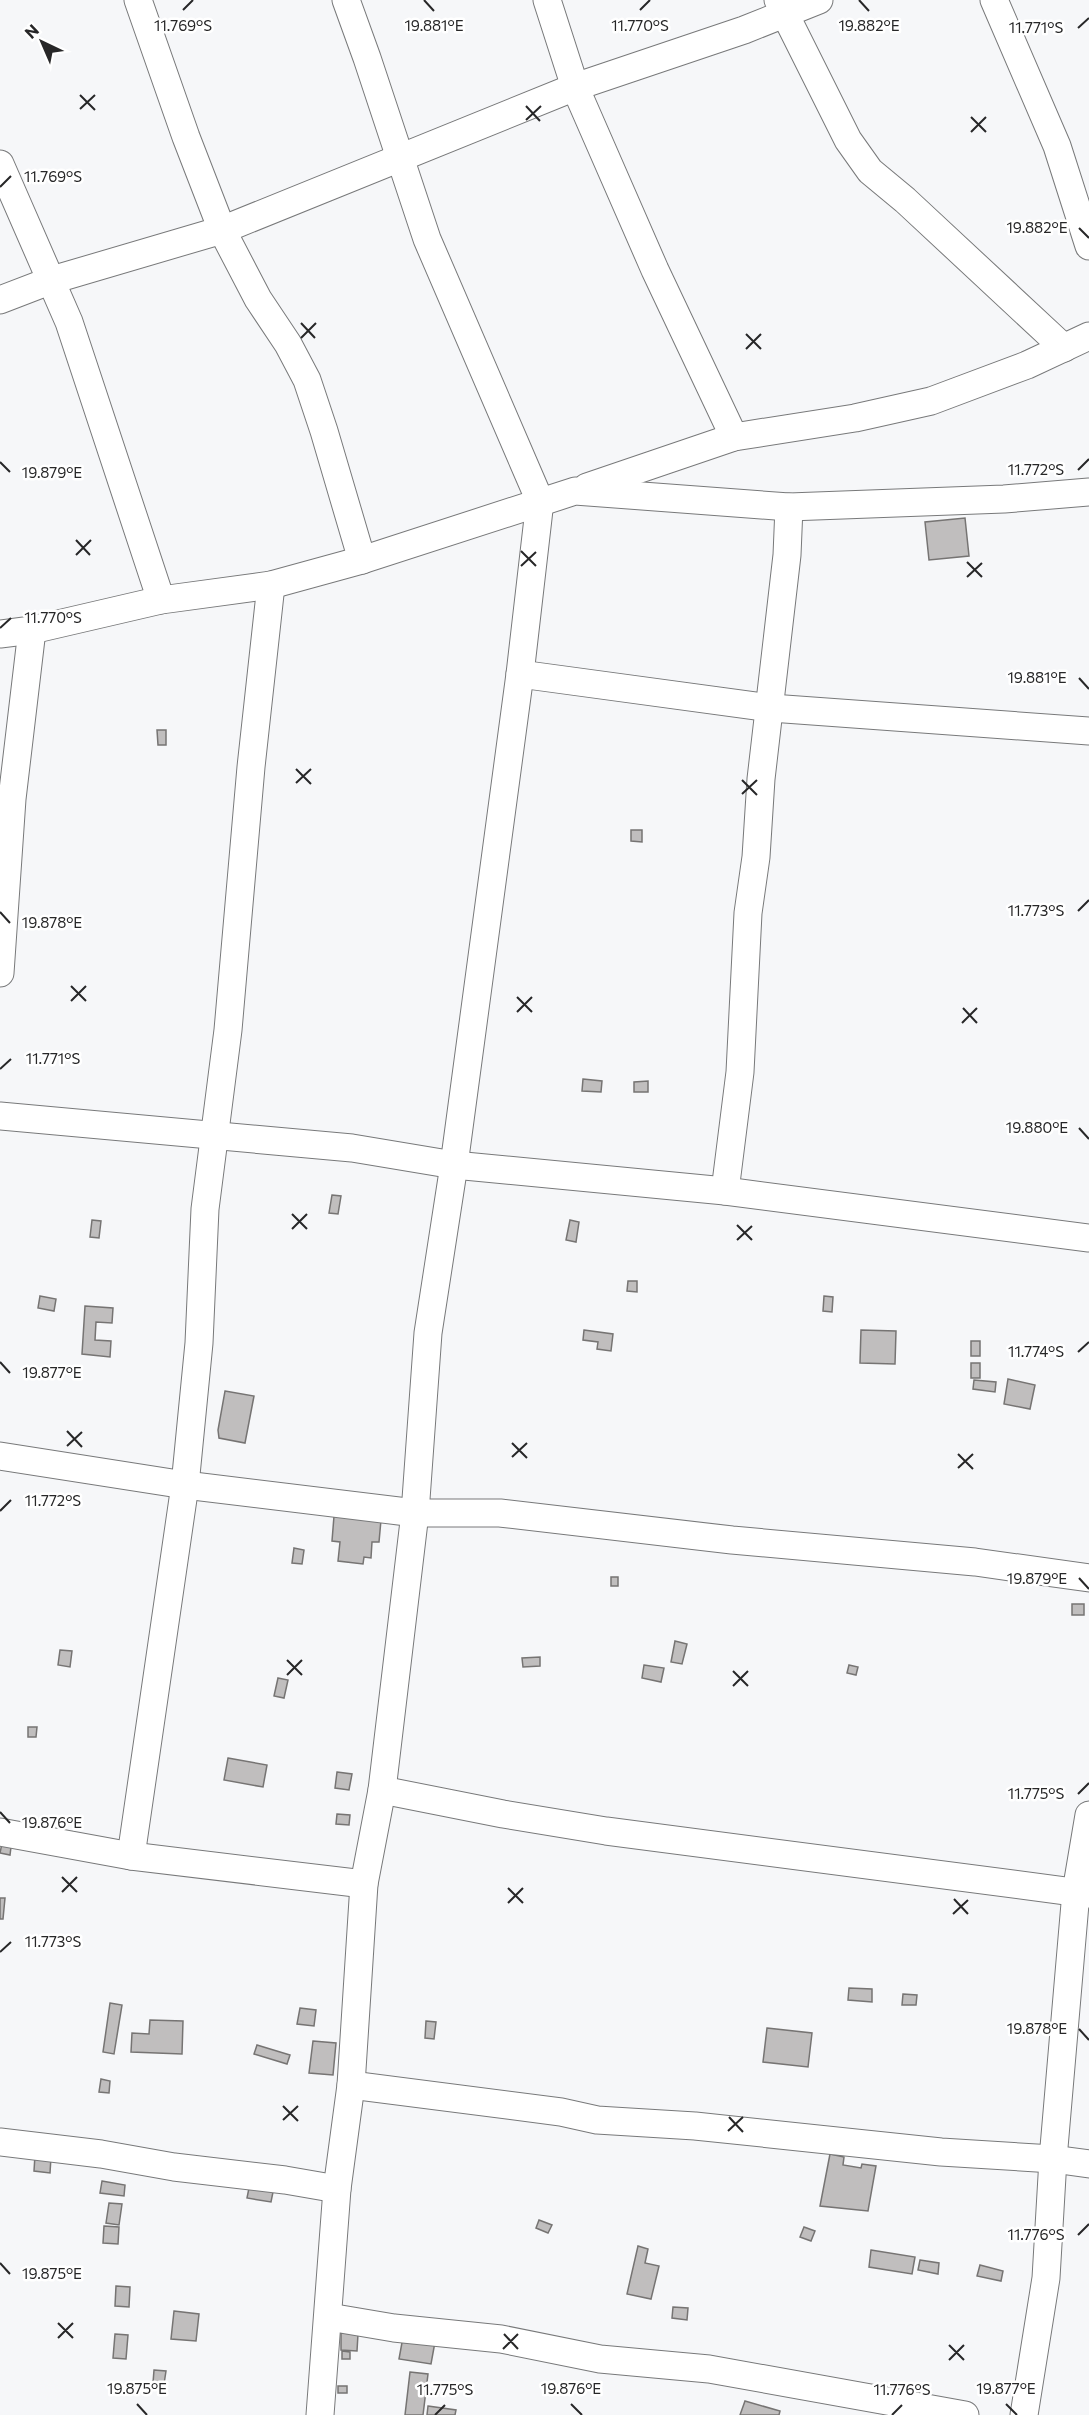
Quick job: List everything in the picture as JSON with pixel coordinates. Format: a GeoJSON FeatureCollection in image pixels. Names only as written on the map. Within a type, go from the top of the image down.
{"type":"FeatureCollection","features":[{"type":"Feature","properties":{"kind":"street"},"geometry":{"type":"LineString","coordinates":[[138,0],[186,137],[222,230],[258,299],[288,344],[307,380],[363,560]]}},
{"type":"Feature","properties":{"kind":"street"},"geometry":{"type":"LineString","coordinates":[[320,2415],[337,2189],[351,2085],[364,1884],[382,1790],[415,1513],[428,1333],[454,1165],[520,674],[540,501],[427,239],[345,0]]}},
{"type":"Feature","properties":{"kind":"street"},"geometry":{"type":"LineString","coordinates":[[547,0],[575,87],[655,270],[687,333],[709,387],[734,437]]}},
{"type":"Feature","properties":{"kind":"street"},"geometry":{"type":"LineString","coordinates":[[0,300],[52,280],[222,230],[575,87],[744,30],[781,7],[819,0]]}},
{"type":"Feature","properties":{"kind":"street"},"geometry":{"type":"LineString","coordinates":[[993,0],[1057,146],[1089,246]]}},
{"type":"Feature","properties":{"kind":"street"},"geometry":{"type":"LineString","coordinates":[[781,7],[848,140],[870,171],[905,200],[1064,348]]}},
{"type":"Feature","properties":{"kind":"street"},"geometry":{"type":"LineString","coordinates":[[0,164],[69,322],[161,600]]}},
{"type":"Feature","properties":{"kind":"street"},"geometry":{"type":"LineString","coordinates":[[0,634],[32,630],[161,600],[271,585],[363,560],[734,437],[855,418],[931,400],[1027,365],[1089,336]]}},
{"type":"Feature","properties":{"kind":"street"},"geometry":{"type":"LineString","coordinates":[[575,491],[789,507],[1004,499],[1089,492]]}},
{"type":"Feature","properties":{"kind":"street"},"geometry":{"type":"LineString","coordinates":[[725,1191],[740,1072],[748,913],[756,857],[761,779],[787,555],[789,507]]}},
{"type":"Feature","properties":{"kind":"street"},"geometry":{"type":"LineString","coordinates":[[131,1856],[185,1485],[199,1343],[205,1209],[228,1030],[251,767],[271,585]]}},
{"type":"Feature","properties":{"kind":"street"},"geometry":{"type":"LineString","coordinates":[[0,973],[12,799],[32,630]]}},
{"type":"Feature","properties":{"kind":"street"},"geometry":{"type":"LineString","coordinates":[[520,674],[771,708],[1089,731]]}},
{"type":"Feature","properties":{"kind":"street"},"geometry":{"type":"LineString","coordinates":[[0,1116],[352,1148],[454,1165],[725,1191],[1089,1238]]}},
{"type":"Feature","properties":{"kind":"street"},"geometry":{"type":"LineString","coordinates":[[0,1456],[185,1485],[415,1513],[500,1513],[732,1540],[975,1562],[1089,1578]]}},
{"type":"Feature","properties":{"kind":"street"},"geometry":{"type":"LineString","coordinates":[[382,1790],[503,1814],[606,1831],[1082,1893]]}},
{"type":"Feature","properties":{"kind":"street"},"geometry":{"type":"LineString","coordinates":[[1024,2415],[1046,2278],[1053,2159],[1089,1815]]}},
{"type":"Feature","properties":{"kind":"street"},"geometry":{"type":"LineString","coordinates":[[0,1832],[131,1856],[364,1884]]}},
{"type":"Feature","properties":{"kind":"street"},"geometry":{"type":"LineString","coordinates":[[351,2085],[561,2112],[597,2120],[695,2126],[941,2152],[1053,2159],[1089,2164]]}},
{"type":"Feature","properties":{"kind":"street"},"geometry":{"type":"LineString","coordinates":[[0,2142],[101,2154],[174,2167],[285,2180],[337,2189]]}},
{"type":"Feature","properties":{"kind":"street"},"geometry":{"type":"LineString","coordinates":[[329,2318],[414,2331],[501,2339],[600,2359],[709,2369],[964,2415]]}},
{"type":"Feature","properties":{"kind":"building"},"geometry":{"type":"Polygon","coordinates":[[[965,518],[969,556],[929,560],[925,522],[965,518]]]}},
{"type":"Feature","properties":{"kind":"building"},"geometry":{"type":"Polygon","coordinates":[[[157,730],[166,730],[166,745],[158,745],[157,730]]]}},
{"type":"Feature","properties":{"kind":"building"},"geometry":{"type":"Polygon","coordinates":[[[631,830],[642,830],[642,842],[631,841],[631,830]]]}},
{"type":"Feature","properties":{"kind":"building"},"geometry":{"type":"Polygon","coordinates":[[[583,1079],[602,1081],[601,1092],[582,1091],[583,1079]]]}},
{"type":"Feature","properties":{"kind":"building"},"geometry":{"type":"Polygon","coordinates":[[[648,1081],[648,1092],[634,1092],[634,1082],[648,1081]]]}},
{"type":"Feature","properties":{"kind":"building"},"geometry":{"type":"Polygon","coordinates":[[[332,1195],[341,1196],[338,1214],[329,1213],[332,1195]]]}},
{"type":"Feature","properties":{"kind":"building"},"geometry":{"type":"Polygon","coordinates":[[[92,1220],[101,1221],[99,1238],[90,1237],[92,1220]]]}},
{"type":"Feature","properties":{"kind":"building"},"geometry":{"type":"Polygon","coordinates":[[[570,1220],[579,1222],[576,1242],[566,1240],[570,1220]]]}},
{"type":"Feature","properties":{"kind":"building"},"geometry":{"type":"Polygon","coordinates":[[[628,1281],[637,1281],[637,1292],[627,1291],[628,1281]]]}},
{"type":"Feature","properties":{"kind":"building"},"geometry":{"type":"Polygon","coordinates":[[[40,1296],[56,1299],[54,1311],[38,1308],[40,1296]]]}},
{"type":"Feature","properties":{"kind":"building"},"geometry":{"type":"Polygon","coordinates":[[[824,1296],[833,1297],[832,1312],[823,1311],[824,1296]]]}},
{"type":"Feature","properties":{"kind":"building"},"geometry":{"type":"Polygon","coordinates":[[[85,1306],[113,1308],[112,1323],[96,1322],[95,1340],[111,1341],[110,1357],[82,1354],[85,1306]]]}},
{"type":"Feature","properties":{"kind":"building"},"geometry":{"type":"Polygon","coordinates":[[[584,1330],[613,1334],[611,1351],[597,1349],[598,1342],[583,1340],[584,1330]]]}},
{"type":"Feature","properties":{"kind":"building"},"geometry":{"type":"Polygon","coordinates":[[[861,1330],[896,1331],[895,1364],[860,1363],[861,1330]]]}},
{"type":"Feature","properties":{"kind":"building"},"geometry":{"type":"Polygon","coordinates":[[[971,1341],[980,1341],[980,1356],[971,1356],[971,1341]]]}},
{"type":"Feature","properties":{"kind":"building"},"geometry":{"type":"Polygon","coordinates":[[[971,1363],[980,1363],[980,1378],[971,1378],[971,1363]]]}},
{"type":"Feature","properties":{"kind":"building"},"geometry":{"type":"Polygon","coordinates":[[[1008,1379],[1035,1385],[1030,1409],[1004,1404],[1008,1379]]]}},
{"type":"Feature","properties":{"kind":"building"},"geometry":{"type":"Polygon","coordinates":[[[974,1380],[996,1382],[995,1392],[973,1389],[974,1380]]]}},
{"type":"Feature","properties":{"kind":"building"},"geometry":{"type":"Polygon","coordinates":[[[225,1391],[254,1396],[245,1443],[219,1438],[218,1430],[225,1391]]]}},
{"type":"Feature","properties":{"kind":"building"},"geometry":{"type":"Polygon","coordinates":[[[334,1516],[381,1520],[379,1542],[372,1542],[371,1558],[364,1557],[363,1564],[338,1561],[340,1542],[332,1541],[334,1516]]]}},
{"type":"Feature","properties":{"kind":"building"},"geometry":{"type":"Polygon","coordinates":[[[294,1548],[304,1550],[302,1564],[292,1563],[294,1548]]]}},
{"type":"Feature","properties":{"kind":"building"},"geometry":{"type":"Polygon","coordinates":[[[611,1577],[618,1577],[618,1586],[611,1586],[611,1577]]]}},
{"type":"Feature","properties":{"kind":"building"},"geometry":{"type":"Polygon","coordinates":[[[1072,1604],[1084,1604],[1084,1615],[1072,1615],[1072,1604]]]}},
{"type":"Feature","properties":{"kind":"building"},"geometry":{"type":"Polygon","coordinates":[[[675,1641],[687,1644],[682,1664],[671,1662],[675,1641]]]}},
{"type":"Feature","properties":{"kind":"building"},"geometry":{"type":"Polygon","coordinates":[[[60,1650],[72,1651],[70,1667],[58,1665],[60,1650]]]}},
{"type":"Feature","properties":{"kind":"building"},"geometry":{"type":"Polygon","coordinates":[[[540,1657],[540,1666],[523,1667],[522,1658],[540,1657]]]}},
{"type":"Feature","properties":{"kind":"building"},"geometry":{"type":"Polygon","coordinates":[[[644,1665],[664,1668],[661,1682],[642,1678],[644,1665]]]}},
{"type":"Feature","properties":{"kind":"building"},"geometry":{"type":"Polygon","coordinates":[[[849,1665],[858,1667],[856,1675],[847,1673],[849,1665]]]}},
{"type":"Feature","properties":{"kind":"building"},"geometry":{"type":"Polygon","coordinates":[[[278,1678],[288,1680],[284,1698],[274,1696],[278,1678]]]}},
{"type":"Feature","properties":{"kind":"building"},"geometry":{"type":"Polygon","coordinates":[[[28,1727],[37,1727],[36,1737],[28,1737],[28,1727]]]}},
{"type":"Feature","properties":{"kind":"building"},"geometry":{"type":"Polygon","coordinates":[[[228,1758],[267,1765],[263,1787],[224,1780],[228,1758]]]}},
{"type":"Feature","properties":{"kind":"building"},"geometry":{"type":"Polygon","coordinates":[[[337,1772],[352,1774],[349,1790],[335,1788],[337,1772]]]}},
{"type":"Feature","properties":{"kind":"building"},"geometry":{"type":"Polygon","coordinates":[[[337,1814],[350,1815],[349,1825],[336,1824],[337,1814]]]}},
{"type":"Feature","properties":{"kind":"building"},"geometry":{"type":"Polygon","coordinates":[[[3,1838],[12,1839],[10,1855],[0,1853],[3,1838]]]}},
{"type":"Feature","properties":{"kind":"building"},"geometry":{"type":"Polygon","coordinates":[[[0,1898],[5,1898],[3,1919],[0,1919],[0,1898]]]}},
{"type":"Feature","properties":{"kind":"building"},"geometry":{"type":"Polygon","coordinates":[[[849,1988],[872,1989],[872,2002],[848,2000],[849,1988]]]}},
{"type":"Feature","properties":{"kind":"building"},"geometry":{"type":"Polygon","coordinates":[[[903,1994],[917,1995],[916,2005],[902,2005],[903,1994]]]}},
{"type":"Feature","properties":{"kind":"building"},"geometry":{"type":"Polygon","coordinates":[[[110,2003],[122,2005],[114,2054],[103,2052],[110,2003]]]}},
{"type":"Feature","properties":{"kind":"building"},"geometry":{"type":"Polygon","coordinates":[[[300,2008],[316,2010],[314,2026],[297,2024],[300,2008]]]}},
{"type":"Feature","properties":{"kind":"building"},"geometry":{"type":"Polygon","coordinates":[[[150,2020],[183,2021],[182,2054],[131,2052],[132,2033],[149,2034],[150,2020]]]}},
{"type":"Feature","properties":{"kind":"building"},"geometry":{"type":"Polygon","coordinates":[[[426,2021],[436,2022],[434,2039],[425,2038],[426,2021]]]}},
{"type":"Feature","properties":{"kind":"building"},"geometry":{"type":"Polygon","coordinates":[[[767,2028],[812,2033],[808,2067],[763,2062],[767,2028]]]}},
{"type":"Feature","properties":{"kind":"building"},"geometry":{"type":"Polygon","coordinates":[[[313,2041],[336,2043],[333,2075],[309,2073],[313,2041]]]}},
{"type":"Feature","properties":{"kind":"building"},"geometry":{"type":"Polygon","coordinates":[[[257,2045],[290,2055],[287,2064],[254,2054],[257,2045]]]}},
{"type":"Feature","properties":{"kind":"building"},"geometry":{"type":"Polygon","coordinates":[[[101,2079],[110,2081],[109,2093],[99,2092],[101,2079]]]}},
{"type":"Feature","properties":{"kind":"building"},"geometry":{"type":"Polygon","coordinates":[[[830,2154],[844,2157],[843,2165],[861,2168],[862,2164],[876,2166],[868,2211],[820,2206],[830,2154]]]}},
{"type":"Feature","properties":{"kind":"building"},"geometry":{"type":"Polygon","coordinates":[[[35,2155],[51,2157],[50,2173],[34,2171],[35,2155]]]}},
{"type":"Feature","properties":{"kind":"building"},"geometry":{"type":"Polygon","coordinates":[[[102,2181],[125,2185],[124,2196],[100,2193],[102,2181]]]}},
{"type":"Feature","properties":{"kind":"building"},"geometry":{"type":"Polygon","coordinates":[[[250,2183],[274,2187],[271,2202],[247,2198],[250,2183]]]}},
{"type":"Feature","properties":{"kind":"building"},"geometry":{"type":"Polygon","coordinates":[[[109,2203],[122,2204],[119,2225],[106,2223],[109,2203]]]}},
{"type":"Feature","properties":{"kind":"building"},"geometry":{"type":"Polygon","coordinates":[[[539,2220],[552,2225],[548,2233],[536,2228],[539,2220]]]}},
{"type":"Feature","properties":{"kind":"building"},"geometry":{"type":"Polygon","coordinates":[[[104,2226],[119,2227],[118,2244],[103,2243],[104,2226]]]}},
{"type":"Feature","properties":{"kind":"building"},"geometry":{"type":"Polygon","coordinates":[[[804,2227],[815,2231],[811,2241],[800,2237],[804,2227]]]}},
{"type":"Feature","properties":{"kind":"building"},"geometry":{"type":"Polygon","coordinates":[[[638,2246],[648,2249],[645,2263],[659,2266],[651,2299],[627,2294],[638,2246]]]}},
{"type":"Feature","properties":{"kind":"building"},"geometry":{"type":"Polygon","coordinates":[[[871,2250],[915,2257],[912,2274],[869,2267],[871,2250]]]}},
{"type":"Feature","properties":{"kind":"building"},"geometry":{"type":"Polygon","coordinates":[[[920,2260],[939,2263],[938,2274],[918,2270],[920,2260]]]}},
{"type":"Feature","properties":{"kind":"building"},"geometry":{"type":"Polygon","coordinates":[[[980,2265],[1003,2271],[1001,2281],[977,2276],[980,2265]]]}},
{"type":"Feature","properties":{"kind":"building"},"geometry":{"type":"Polygon","coordinates":[[[116,2286],[130,2287],[129,2307],[115,2306],[116,2286]]]}},
{"type":"Feature","properties":{"kind":"building"},"geometry":{"type":"Polygon","coordinates":[[[673,2307],[688,2308],[687,2320],[672,2318],[673,2307]]]}},
{"type":"Feature","properties":{"kind":"building"},"geometry":{"type":"Polygon","coordinates":[[[174,2311],[199,2314],[196,2341],[171,2339],[174,2311]]]}},
{"type":"Feature","properties":{"kind":"building"},"geometry":{"type":"Polygon","coordinates":[[[341,2333],[358,2334],[357,2351],[341,2350],[341,2333]]]}},
{"type":"Feature","properties":{"kind":"building"},"geometry":{"type":"Polygon","coordinates":[[[115,2334],[128,2335],[126,2359],[113,2358],[115,2334]]]}},
{"type":"Feature","properties":{"kind":"building"},"geometry":{"type":"Polygon","coordinates":[[[403,2337],[435,2342],[431,2364],[399,2359],[403,2337]]]}},
{"type":"Feature","properties":{"kind":"building"},"geometry":{"type":"Polygon","coordinates":[[[342,2351],[350,2352],[350,2359],[342,2359],[342,2351]]]}},
{"type":"Feature","properties":{"kind":"building"},"geometry":{"type":"Polygon","coordinates":[[[154,2370],[166,2371],[164,2384],[153,2383],[154,2370]]]}},
{"type":"Feature","properties":{"kind":"building"},"geometry":{"type":"Polygon","coordinates":[[[410,2372],[428,2374],[423,2415],[405,2415],[410,2372]]]}},
{"type":"Feature","properties":{"kind":"building"},"geometry":{"type":"Polygon","coordinates":[[[338,2386],[347,2386],[347,2393],[338,2393],[338,2386]]]}},
{"type":"Feature","properties":{"kind":"building"},"geometry":{"type":"Polygon","coordinates":[[[745,2401],[780,2411],[779,2415],[740,2415],[745,2401]]]}},
{"type":"Feature","properties":{"kind":"building"},"geometry":{"type":"Polygon","coordinates":[[[428,2406],[456,2410],[455,2415],[427,2415],[428,2406]]]}}]}
